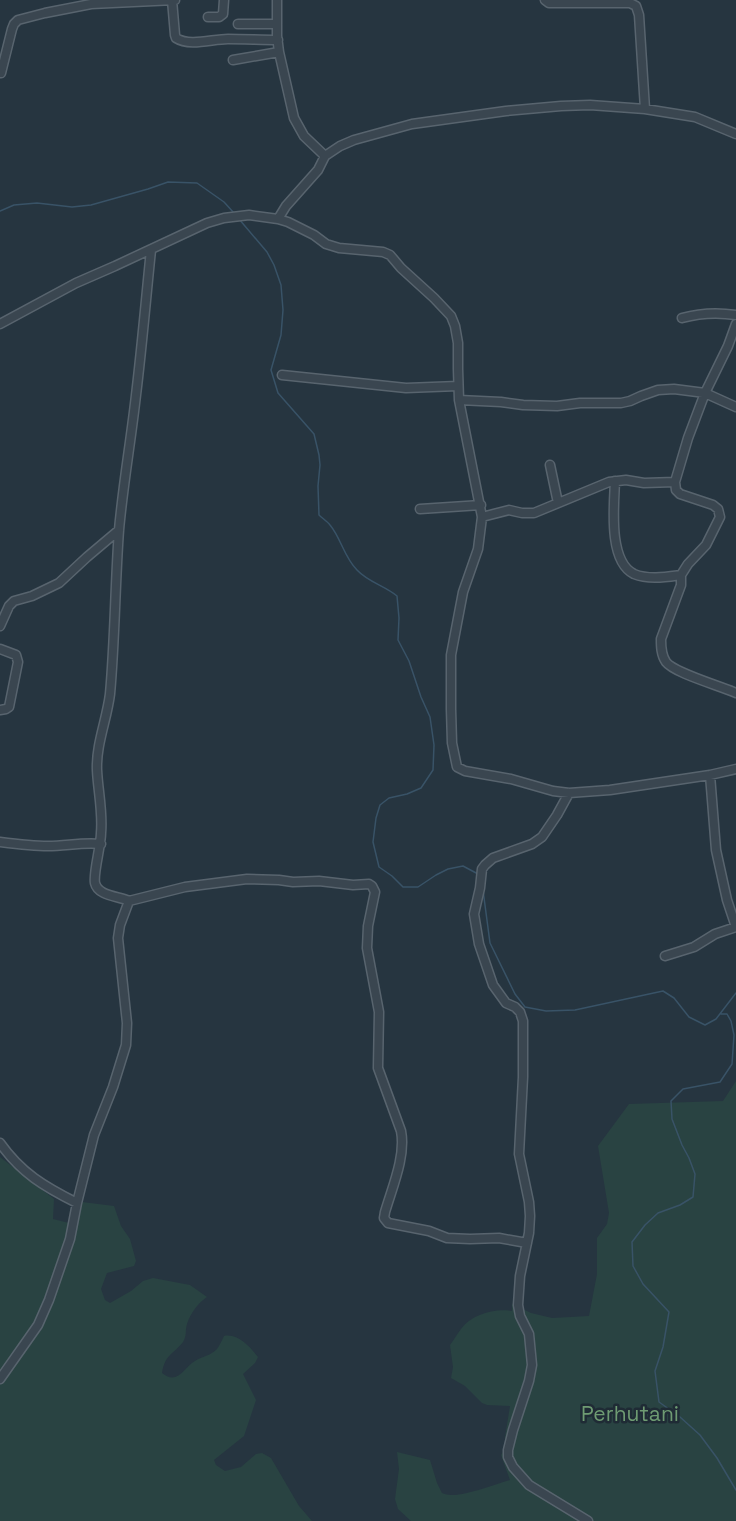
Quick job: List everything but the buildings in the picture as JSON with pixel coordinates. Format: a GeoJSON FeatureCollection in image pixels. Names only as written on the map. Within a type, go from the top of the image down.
{"type":"FeatureCollection","features":[{"type":"Feature","properties":{"kind":"street"},"geometry":{"type":"LineString","coordinates":[[1,73],[12,29],[18,20],[91,2],[173,0],[175,35],[182,41],[278,40]]}},
{"type":"Feature","properties":{"kind":"street"},"geometry":{"type":"LineString","coordinates":[[208,17],[223,15],[224,0]]}},
{"type":"Feature","properties":{"kind":"street"},"geometry":{"type":"LineString","coordinates":[[277,0],[279,52],[294,118],[304,136],[325,156]]}},
{"type":"Feature","properties":{"kind":"street"},"geometry":{"type":"LineString","coordinates":[[545,0],[549,3],[630,3],[636,6],[639,15],[645,108]]}},
{"type":"Feature","properties":{"kind":"street"},"geometry":{"type":"LineString","coordinates":[[238,24],[277,24]]}},
{"type":"Feature","properties":{"kind":"street"},"geometry":{"type":"LineString","coordinates":[[232,60],[279,52]]}},
{"type":"Feature","properties":{"kind":"street"},"geometry":{"type":"LineString","coordinates":[[279,219],[286,206],[318,170],[325,156],[354,140],[412,124],[506,111],[590,105],[645,108],[695,117],[736,134]]}},
{"type":"Feature","properties":{"kind":"street"},"geometry":{"type":"LineString","coordinates":[[0,324],[76,283],[207,223],[224,218],[249,215],[279,219],[314,235],[326,244],[339,248],[379,250],[390,255],[400,268],[451,316],[458,334],[459,400],[481,505],[482,517],[477,549],[463,592],[452,655],[451,709],[457,767],[465,771],[569,793],[610,790],[736,769]]}},
{"type":"Feature","properties":{"kind":"street"},"geometry":{"type":"LineString","coordinates":[[151,250],[119,530],[109,698],[99,742],[97,763],[102,819],[95,884],[103,894],[129,901],[185,887],[248,879],[319,881],[372,886],[375,892],[368,926],[367,948],[379,1012],[378,1068],[403,1139],[384,1218],[388,1223],[429,1231],[447,1238],[499,1238],[527,1243]]}},
{"type":"Feature","properties":{"kind":"street"},"geometry":{"type":"LineString","coordinates":[[682,318],[697,314],[736,315]]}},
{"type":"Feature","properties":{"kind":"street"},"geometry":{"type":"LineString","coordinates":[[736,324],[705,393],[675,482],[676,490],[680,494],[713,504],[718,508],[720,517],[706,545],[681,575],[681,585],[661,639],[662,653],[666,662],[672,667],[736,693]]}},
{"type":"Feature","properties":{"kind":"street"},"geometry":{"type":"LineString","coordinates":[[282,375],[406,388],[458,386]]}},
{"type":"Feature","properties":{"kind":"street"},"geometry":{"type":"LineString","coordinates":[[459,400],[557,406],[580,403],[621,403],[658,390],[674,388],[705,393],[736,407]]}},
{"type":"Feature","properties":{"kind":"street"},"geometry":{"type":"LineString","coordinates":[[550,465],[558,503]]}},
{"type":"Feature","properties":{"kind":"street"},"geometry":{"type":"LineString","coordinates":[[482,517],[510,510],[534,513],[602,484],[615,481],[675,482]]}},
{"type":"Feature","properties":{"kind":"street"},"geometry":{"type":"LineString","coordinates":[[615,481],[617,550],[626,567],[633,573],[646,577],[681,575]]}},
{"type":"Feature","properties":{"kind":"street"},"geometry":{"type":"LineString","coordinates":[[420,509],[481,505]]}},
{"type":"Feature","properties":{"kind":"street"},"geometry":{"type":"LineString","coordinates":[[0,626],[9,606],[14,601],[32,596],[59,583],[119,530]]}},
{"type":"Feature","properties":{"kind":"street"},"geometry":{"type":"LineString","coordinates":[[0,649],[15,655],[18,662],[9,707],[0,710]]}},
{"type":"Feature","properties":{"kind":"street"},"geometry":{"type":"LineString","coordinates":[[665,956],[694,947],[715,934],[736,927],[727,900],[716,850],[710,775]]}},
{"type":"Feature","properties":{"kind":"street"},"geometry":{"type":"LineString","coordinates":[[569,793],[542,837],[532,844],[493,858],[482,869],[474,914],[479,944],[493,985],[506,1003],[520,1012],[523,1022],[523,1077],[518,1143],[530,1209],[529,1233],[520,1276],[518,1305],[520,1316],[529,1334],[532,1365],[530,1381],[510,1440],[508,1457],[529,1485],[588,1521]]}},
{"type":"Feature","properties":{"kind":"street"},"geometry":{"type":"LineString","coordinates":[[0,842],[50,846],[101,844]]}},
{"type":"Feature","properties":{"kind":"street"},"geometry":{"type":"LineString","coordinates":[[0,1379],[38,1325],[49,1300],[70,1239],[94,1135],[113,1087],[126,1045],[127,1023],[118,938],[129,901]]}},
{"type":"Feature","properties":{"kind":"street"},"geometry":{"type":"LineString","coordinates":[[0,1143],[24,1172],[77,1203]]}},
{"type":"Feature","properties":{"kind":"green space","name":"Perhutani"},"geometry":{"type":"Polygon","coordinates":[[[736,1081],[736,1521],[411,1521],[398,1509],[395,1499],[399,1469],[397,1452],[430,1460],[437,1483],[442,1493],[445,1494],[464,1494],[510,1480],[501,1455],[505,1449],[510,1406],[482,1403],[465,1386],[451,1378],[453,1367],[450,1345],[460,1331],[471,1319],[484,1313],[498,1310],[512,1311],[512,1304],[531,1313],[552,1318],[589,1316],[597,1274],[597,1238],[607,1224],[609,1213],[598,1146],[629,1104],[723,1101],[736,1081]]]}},
{"type":"Feature","properties":{"kind":"green space"},"geometry":{"type":"Polygon","coordinates":[[[0,1157],[54,1199],[53,1219],[76,1223],[82,1202],[114,1206],[121,1226],[130,1239],[136,1261],[134,1266],[107,1273],[101,1289],[105,1300],[110,1303],[143,1281],[153,1278],[190,1285],[207,1297],[192,1313],[184,1340],[167,1358],[162,1373],[172,1377],[177,1376],[195,1361],[215,1351],[224,1336],[234,1337],[247,1345],[258,1357],[243,1374],[256,1400],[244,1436],[214,1460],[216,1465],[225,1471],[241,1467],[256,1454],[262,1453],[271,1458],[299,1506],[312,1521],[0,1521],[0,1157]]]}},
{"type":"Feature","properties":{"kind":"waterway"},"geometry":{"type":"LineString","coordinates":[[0,211],[14,205],[37,203],[72,207],[91,205],[168,182],[197,183],[224,202],[234,213]]}},
{"type":"Feature","properties":{"kind":"waterway"},"geometry":{"type":"LineString","coordinates":[[239,219],[267,252],[281,285],[283,310],[281,335],[271,370],[278,393],[314,434],[320,465],[319,515],[334,530],[357,570],[366,578],[397,596],[398,640],[409,661],[430,717],[434,745],[433,770],[421,788],[389,798],[380,805],[373,842],[379,867],[403,887],[418,887],[448,869],[463,866],[478,874]]}},
{"type":"Feature","properties":{"kind":"waterway"},"geometry":{"type":"LineString","coordinates":[[483,890],[490,943],[515,994],[525,1007],[546,1011],[575,1010],[663,991],[674,998],[689,1017],[705,1025],[716,1019],[736,993]]}},
{"type":"Feature","properties":{"kind":"waterway"},"geometry":{"type":"LineString","coordinates":[[721,1014],[727,1014],[731,1021],[734,1035],[732,1064],[720,1082],[683,1089],[671,1101],[672,1119],[695,1174],[693,1197],[680,1205],[658,1213],[632,1242],[633,1266],[643,1284],[669,1312],[663,1347],[655,1371],[659,1402],[700,1435],[736,1490]]}}]}
